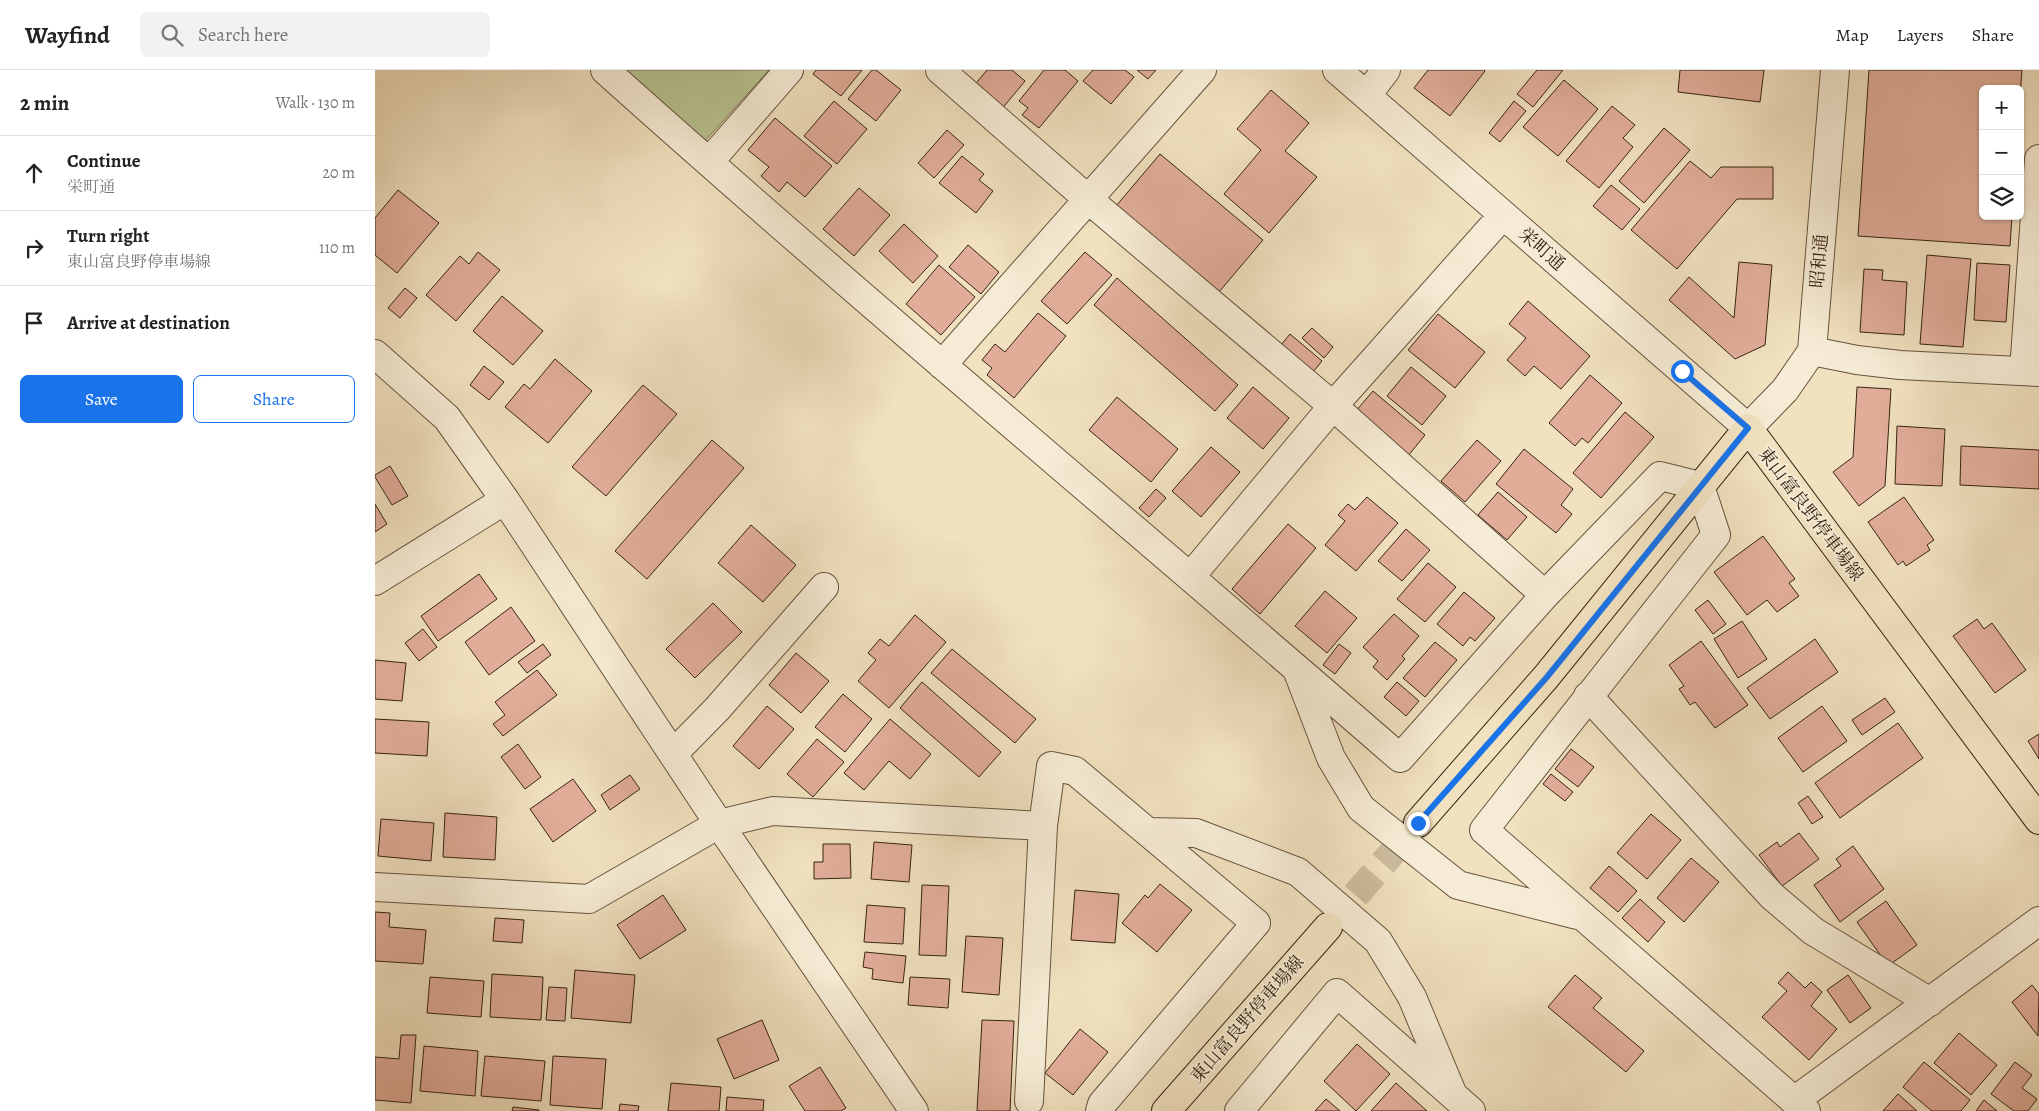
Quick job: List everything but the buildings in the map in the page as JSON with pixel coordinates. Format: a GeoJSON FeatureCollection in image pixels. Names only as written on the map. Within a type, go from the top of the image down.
{"type":"FeatureCollection","features":[{"type":"Feature","properties":{"kind":"main road","name":"東山富良野停車場線"},"geometry":{"type":"LineString","coordinates":[[1418,823],[1547,677],[1748,428],[2039,820]]}},
{"type":"Feature","properties":{"kind":"main road","name":"東山富良野停車場線"},"geometry":{"type":"LineString","coordinates":[[1166,1111],[1328,927]]}},
{"type":"Feature","properties":{"kind":"street"},"geometry":{"type":"LineString","coordinates":[[605,70],[942,365],[1191,576],[1400,758],[1545,595],[1660,476],[1700,486],[1716,535],[1588,696],[1485,830],[1800,1106],[1930,1002],[2039,921]]}},
{"type":"Feature","properties":{"kind":"street"},"geometry":{"type":"LineString","coordinates":[[709,162],[789,70]]}},
{"type":"Feature","properties":{"kind":"street"},"geometry":{"type":"LineString","coordinates":[[940,70],[1089,200],[1333,406],[1545,595]]}},
{"type":"Feature","properties":{"kind":"street"},"geometry":{"type":"LineString","coordinates":[[942,365],[1089,200],[1201,70]]}},
{"type":"Feature","properties":{"kind":"street","name":"栄町通"},"geometry":{"type":"LineString","coordinates":[[1337,70],[1748,428]]}},
{"type":"Feature","properties":{"kind":"street"},"geometry":{"type":"LineString","coordinates":[[1367,95],[1386,70]]}},
{"type":"Feature","properties":{"kind":"street","name":"昭和通"},"geometry":{"type":"LineString","coordinates":[[1812,351],[1835,70]]}},
{"type":"Feature","properties":{"kind":"street"},"geometry":{"type":"LineString","coordinates":[[1748,428],[1785,390],[1812,351],[1857,360],[1900,365],[2032,371],[2039,159]]}},
{"type":"Feature","properties":{"kind":"street"},"geometry":{"type":"LineString","coordinates":[[1191,576],[1333,406],[1503,215]]}},
{"type":"Feature","properties":{"kind":"street"},"geometry":{"type":"LineString","coordinates":[[375,354],[447,418],[505,500],[719,824],[914,1111]]}},
{"type":"Feature","properties":{"kind":"street"},"geometry":{"type":"LineString","coordinates":[[375,581],[505,500]]}},
{"type":"Feature","properties":{"kind":"street"},"geometry":{"type":"LineString","coordinates":[[673,754],[717,709],[824,587]]}},
{"type":"Feature","properties":{"kind":"street"},"geometry":{"type":"LineString","coordinates":[[1297,668],[1331,758],[1361,808],[1458,885],[1581,916]]}},
{"type":"Feature","properties":{"kind":"street"},"geometry":{"type":"LineString","coordinates":[[1588,696],[1772,896],[1813,931],[1930,1002]]}},
{"type":"Feature","properties":{"kind":"street"},"geometry":{"type":"LineString","coordinates":[[1029,1101],[1043,826],[1051,766],[1075,771],[1255,923],[1102,1104],[1100,1111]]}},
{"type":"Feature","properties":{"kind":"street"},"geometry":{"type":"LineString","coordinates":[[375,887],[589,900],[719,824],[773,811],[1043,826]]}},
{"type":"Feature","properties":{"kind":"street"},"geometry":{"type":"LineString","coordinates":[[1149,832],[1196,833],[1298,872],[1378,941],[1412,997],[1462,1103]]}},
{"type":"Feature","properties":{"kind":"street"},"geometry":{"type":"LineString","coordinates":[[1239,1111],[1337,992],[1462,1103]]}},
{"type":"Feature","properties":{"kind":"green space"},"geometry":{"type":"Polygon","coordinates":[[[625,70],[769,70],[705,141],[625,70]]]}},
{"type":"Feature","properties":{"kind":"tunnel"},"geometry":{"type":"LineString","coordinates":[[1328,927],[1418,823]]}},
{"type":"Feature","properties":{"kind":"route"},"geometry":{"type":"LineString","coordinates":[[1418,823],[1547,677],[1748,428],[1682,371]]}}]}
